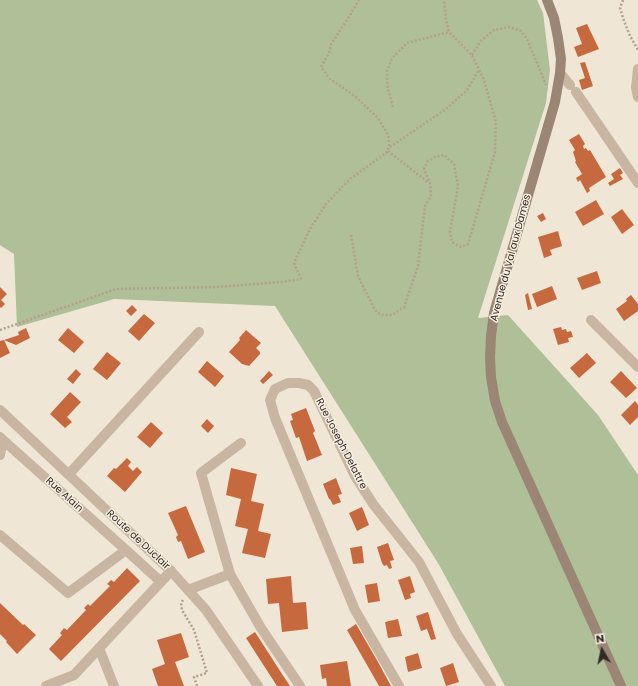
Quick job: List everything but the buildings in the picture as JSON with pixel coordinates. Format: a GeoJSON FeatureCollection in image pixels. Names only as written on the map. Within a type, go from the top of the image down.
{"type":"FeatureCollection","features":[{"type":"Feature","properties":{"kind":"main road","name":"Avenue du Val aux Dames"},"geometry":{"type":"LineString","coordinates":[[547,0],[554,18],[561,59],[556,102],[494,313],[490,357],[491,377],[495,401],[502,422],[621,686]]}},
{"type":"Feature","properties":{"kind":"street"},"geometry":{"type":"LineString","coordinates":[[638,69],[636,88],[638,96]]}},
{"type":"Feature","properties":{"kind":"street"},"geometry":{"type":"LineString","coordinates":[[560,73],[573,89],[638,183]]}},
{"type":"Feature","properties":{"kind":"street"},"geometry":{"type":"LineString","coordinates":[[591,320],[638,367]]}},
{"type":"Feature","properties":{"kind":"street"},"geometry":{"type":"LineString","coordinates":[[69,474],[199,332]]}},
{"type":"Feature","properties":{"kind":"street","name":"Rue Joseph Delattre"},"geometry":{"type":"LineString","coordinates":[[399,686],[355,610],[275,418],[270,400],[275,390],[288,383],[308,385],[314,391],[355,476],[373,504],[419,562],[457,634],[491,686]]}},
{"type":"Feature","properties":{"kind":"street","name":"Route de Duclair"},"geometry":{"type":"LineString","coordinates":[[0,410],[171,571],[206,610],[258,686]]}},
{"type":"Feature","properties":{"kind":"street","name":"Rue Alain"},"geometry":{"type":"LineString","coordinates":[[0,455],[2,439]]}},
{"type":"Feature","properties":{"kind":"street","name":"Rue Alain"},"geometry":{"type":"LineString","coordinates":[[2,439],[161,582]]}},
{"type":"Feature","properties":{"kind":"street"},"geometry":{"type":"LineString","coordinates":[[241,443],[201,473],[230,574],[261,628],[300,686]]}},
{"type":"Feature","properties":{"kind":"street"},"geometry":{"type":"LineString","coordinates":[[0,535],[68,593],[126,550]]}},
{"type":"Feature","properties":{"kind":"street"},"geometry":{"type":"LineString","coordinates":[[46,686],[74,675],[171,571]]}},
{"type":"Feature","properties":{"kind":"street"},"geometry":{"type":"LineString","coordinates":[[189,592],[230,574]]}},
{"type":"Feature","properties":{"kind":"street"},"geometry":{"type":"LineString","coordinates":[[100,648],[114,686]]}},
{"type":"Feature","properties":{"kind":"path"},"geometry":{"type":"LineString","coordinates":[[359,0],[330,44],[329,53],[322,67],[330,78],[356,97],[378,118],[389,138],[389,149]]}},
{"type":"Feature","properties":{"kind":"path"},"geometry":{"type":"LineString","coordinates":[[351,236],[358,276],[375,310],[380,315],[392,315],[404,307],[418,266],[425,206],[431,196],[430,183],[424,169],[428,161],[435,157],[444,155],[454,164],[458,186],[450,232],[452,242],[461,247],[468,244],[496,152],[496,122],[484,80],[472,55],[449,32],[444,0]]}},
{"type":"Feature","properties":{"kind":"path"},"geometry":{"type":"LineString","coordinates":[[623,0],[620,8],[630,36],[638,50]]}},
{"type":"Feature","properties":{"kind":"path"},"geometry":{"type":"LineString","coordinates":[[472,55],[480,41],[494,30],[509,27],[521,31],[527,39],[543,79],[556,102]]}},
{"type":"Feature","properties":{"kind":"path"},"geometry":{"type":"LineString","coordinates":[[393,107],[387,85],[387,71],[392,58],[407,43],[449,32]]}},
{"type":"Feature","properties":{"kind":"path"},"geometry":{"type":"LineString","coordinates":[[0,330],[116,289],[217,287],[301,279],[294,263],[309,231],[326,204],[350,179],[389,149],[446,109],[467,90],[479,70]]}},
{"type":"Feature","properties":{"kind":"path"},"geometry":{"type":"LineString","coordinates":[[389,149],[430,183]]}},
{"type":"Feature","properties":{"kind":"path"},"geometry":{"type":"LineString","coordinates":[[189,592],[181,603],[182,610],[194,630],[207,673],[194,677],[197,686]]}},
{"type":"Feature","properties":{"kind":"green space"},"geometry":{"type":"Polygon","coordinates":[[[0,0],[537,0],[543,13],[550,70],[546,103],[478,318],[508,315],[598,415],[638,475],[638,686],[505,686],[438,563],[275,306],[114,299],[17,327],[14,254],[0,245],[0,0]]]}}]}
